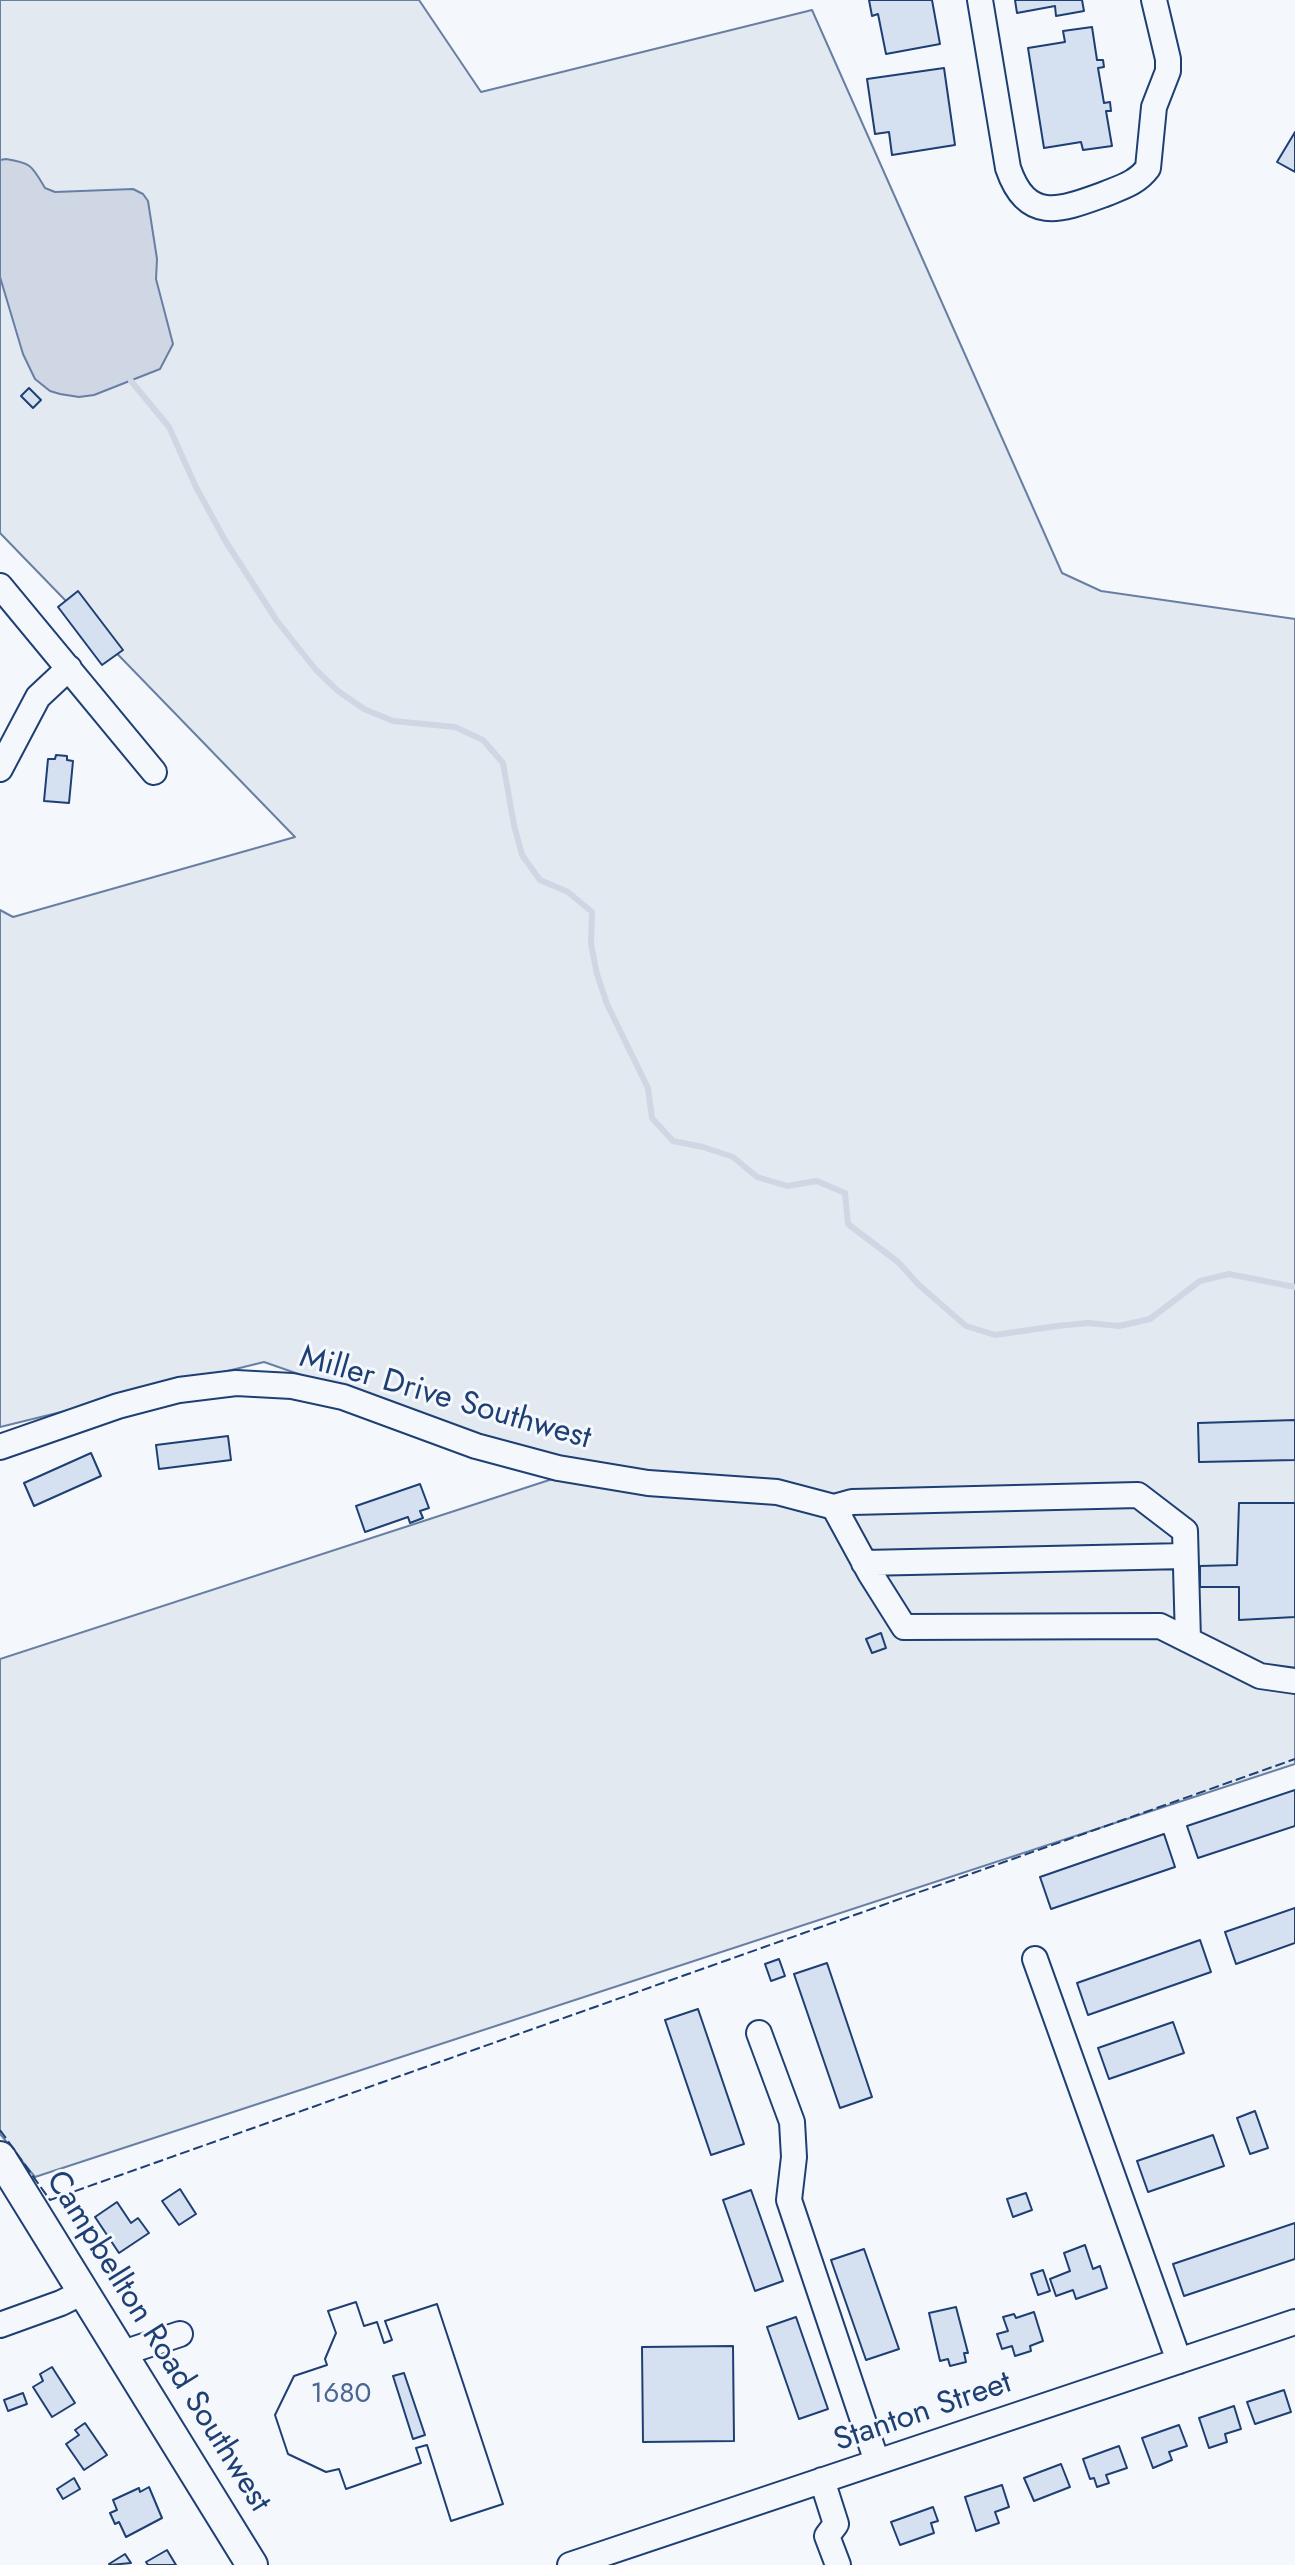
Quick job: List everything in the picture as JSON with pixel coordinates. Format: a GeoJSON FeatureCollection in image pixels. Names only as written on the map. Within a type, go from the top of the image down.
{"type":"FeatureCollection","features":[{"type":"Feature","properties":{"kind":"main road","name":"Campbellton Road Southwest"},"geometry":{"type":"LineString","coordinates":[[0,2157],[252,2565]]}},
{"type":"Feature","properties":{"kind":"street"},"geometry":{"type":"LineString","coordinates":[[980,0],[1013,183],[1029,203],[1051,209],[1071,207],[1132,183],[1148,168],[1154,107],[1168,71],[1154,0]]}},
{"type":"Feature","properties":{"kind":"street"},"geometry":{"type":"LineString","coordinates":[[0,586],[154,772]]}},
{"type":"Feature","properties":{"kind":"street"},"geometry":{"type":"LineString","coordinates":[[0,769],[38,697],[69,668]]}},
{"type":"Feature","properties":{"kind":"street","name":"Miller Drive Southwest"},"geometry":{"type":"LineString","coordinates":[[0,1447],[118,1406],[179,1390],[236,1383],[292,1386],[343,1397],[476,1446],[558,1468],[648,1483],[786,1494],[834,1507]]}},
{"type":"Feature","properties":{"kind":"street"},"geometry":{"type":"LineString","coordinates":[[1188,1640],[1185,1531],[1138,1495],[852,1502],[834,1507],[904,1627],[1160,1626],[1188,1640],[1260,1676],[1295,1681]]}},
{"type":"Feature","properties":{"kind":"street"},"geometry":{"type":"LineString","coordinates":[[864,1563],[1185,1556]]}},
{"type":"Feature","properties":{"kind":"street"},"geometry":{"type":"LineString","coordinates":[[1035,1959],[1179,2361]]}},
{"type":"Feature","properties":{"kind":"street"},"geometry":{"type":"LineString","coordinates":[[759,2033],[792,2122],[794,2157],[789,2200],[877,2462]]}},
{"type":"Feature","properties":{"kind":"street"},"geometry":{"type":"LineString","coordinates":[[0,2325],[85,2291]]}},
{"type":"Feature","properties":{"kind":"street","name":"Stanton Street"},"geometry":{"type":"LineString","coordinates":[[570,2565],[653,2525],[822,2480],[1295,2322]]}},
{"type":"Feature","properties":{"kind":"street"},"geometry":{"type":"LineString","coordinates":[[123,2353],[180,2334]]}},
{"type":"Feature","properties":{"kind":"street"},"geometry":{"type":"LineString","coordinates":[[822,2480],[836,2524],[827,2536],[838,2565]]}},
{"type":"Feature","properties":{"kind":"shaded area"},"geometry":{"type":"Polygon","coordinates":[[[0,0],[419,0],[481,92],[812,10],[1062,573],[1101,591],[1295,619],[1295,1764],[35,2177],[0,2134],[0,1659],[577,1471],[264,1362],[0,1427],[0,910],[13,917],[295,837],[0,533],[0,0]]]}},
{"type":"Feature","properties":{"kind":"shaded area"},"geometry":{"type":"Polygon","coordinates":[[[0,160],[30,167],[45,188],[55,192],[133,189],[143,194],[148,201],[157,259],[156,279],[173,344],[160,369],[94,395],[79,397],[50,391],[35,379],[23,354],[0,277],[0,160]]]}},
{"type":"Feature","properties":{"kind":"building"},"geometry":{"type":"Polygon","coordinates":[[[869,0],[932,0],[940,44],[886,54],[878,14],[872,16],[869,0]]]}},
{"type":"Feature","properties":{"kind":"building"},"geometry":{"type":"Polygon","coordinates":[[[1015,0],[1082,0],[1084,11],[1056,16],[1055,6],[1017,13],[1015,0]]]}},
{"type":"Feature","properties":{"kind":"building"},"geometry":{"type":"Polygon","coordinates":[[[1092,27],[1097,60],[1103,60],[1104,67],[1098,68],[1104,103],[1110,102],[1111,111],[1106,111],[1112,146],[1083,150],[1081,142],[1044,148],[1028,48],[1065,42],[1063,31],[1092,27]]]}},
{"type":"Feature","properties":{"kind":"building"},"geometry":{"type":"Polygon","coordinates":[[[944,68],[955,145],[892,155],[889,132],[875,134],[867,79],[944,68]]]}},
{"type":"Feature","properties":{"kind":"building"},"geometry":{"type":"Polygon","coordinates":[[[1295,132],[1295,172],[1277,162],[1295,132]]]}},
{"type":"Feature","properties":{"kind":"building"},"geometry":{"type":"Polygon","coordinates":[[[29,388],[41,400],[33,408],[21,396],[29,388]]]}},
{"type":"Feature","properties":{"kind":"building"},"geometry":{"type":"Polygon","coordinates":[[[78,591],[123,650],[102,665],[58,607],[78,591]]]}},
{"type":"Feature","properties":{"kind":"building"},"geometry":{"type":"Polygon","coordinates":[[[56,755],[67,756],[67,760],[73,761],[69,803],[44,801],[48,759],[55,759],[56,755]]]}},
{"type":"Feature","properties":{"kind":"building"},"geometry":{"type":"Polygon","coordinates":[[[1295,1420],[1295,1460],[1199,1462],[1198,1423],[1295,1420]]]}},
{"type":"Feature","properties":{"kind":"building"},"geometry":{"type":"Polygon","coordinates":[[[228,1436],[231,1460],[159,1469],[156,1445],[228,1436]]]}},
{"type":"Feature","properties":{"kind":"building"},"geometry":{"type":"Polygon","coordinates":[[[91,1453],[101,1476],[34,1506],[24,1483],[91,1453]]]}},
{"type":"Feature","properties":{"kind":"building"},"geometry":{"type":"Polygon","coordinates":[[[420,1484],[429,1508],[420,1511],[423,1518],[410,1523],[408,1517],[365,1532],[356,1506],[420,1484]]]}},
{"type":"Feature","properties":{"kind":"building"},"geometry":{"type":"Polygon","coordinates":[[[1239,1503],[1295,1503],[1295,1617],[1239,1620],[1239,1587],[1200,1587],[1200,1566],[1237,1565],[1239,1503]]]}},
{"type":"Feature","properties":{"kind":"building"},"geometry":{"type":"Polygon","coordinates":[[[881,1633],[886,1648],[872,1653],[866,1639],[881,1633]]]}},
{"type":"Feature","properties":{"kind":"building"},"geometry":{"type":"Polygon","coordinates":[[[1295,1790],[1295,1826],[1198,1858],[1187,1826],[1295,1790]]]}},
{"type":"Feature","properties":{"kind":"building"},"geometry":{"type":"Polygon","coordinates":[[[1164,1834],[1175,1867],[1051,1909],[1040,1877],[1164,1834]]]}},
{"type":"Feature","properties":{"kind":"building"},"geometry":{"type":"Polygon","coordinates":[[[1295,1908],[1295,1943],[1236,1964],[1225,1932],[1295,1908]]]}},
{"type":"Feature","properties":{"kind":"building"},"geometry":{"type":"Polygon","coordinates":[[[1200,1940],[1211,1972],[1088,2015],[1077,1983],[1200,1940]]]}},
{"type":"Feature","properties":{"kind":"building"},"geometry":{"type":"Polygon","coordinates":[[[779,1959],[785,1976],[771,1981],[765,1964],[779,1959]]]}},
{"type":"Feature","properties":{"kind":"building"},"geometry":{"type":"Polygon","coordinates":[[[827,1963],[872,2097],[840,2108],[794,1974],[827,1963]]]}},
{"type":"Feature","properties":{"kind":"building"},"geometry":{"type":"Polygon","coordinates":[[[698,2009],[744,2144],[711,2155],[665,2020],[698,2009]]]}},
{"type":"Feature","properties":{"kind":"building"},"geometry":{"type":"Polygon","coordinates":[[[1173,2022],[1184,2053],[1109,2079],[1098,2048],[1173,2022]]]}},
{"type":"Feature","properties":{"kind":"building"},"geometry":{"type":"Polygon","coordinates":[[[1255,2111],[1268,2148],[1250,2154],[1237,2118],[1255,2111]]]}},
{"type":"Feature","properties":{"kind":"building"},"geometry":{"type":"Polygon","coordinates":[[[1213,2135],[1224,2166],[1148,2192],[1137,2161],[1213,2135]]]}},
{"type":"Feature","properties":{"kind":"building"},"geometry":{"type":"Polygon","coordinates":[[[180,2189],[196,2214],[179,2225],[162,2201],[180,2189]]]}},
{"type":"Feature","properties":{"kind":"building"},"geometry":{"type":"Polygon","coordinates":[[[751,2190],[783,2281],[755,2291],[723,2200],[751,2190]]]}},
{"type":"Feature","properties":{"kind":"building"},"geometry":{"type":"Polygon","coordinates":[[[1026,2193],[1032,2210],[1013,2217],[1007,2199],[1026,2193]]]}},
{"type":"Feature","properties":{"kind":"building"},"geometry":{"type":"Polygon","coordinates":[[[117,2202],[131,2223],[138,2218],[149,2233],[119,2253],[95,2217],[117,2202]]]}},
{"type":"Feature","properties":{"kind":"building"},"geometry":{"type":"Polygon","coordinates":[[[1295,2223],[1295,2259],[1184,2296],[1173,2264],[1295,2223]]]}},
{"type":"Feature","properties":{"kind":"building"},"geometry":{"type":"Polygon","coordinates":[[[1085,2245],[1093,2269],[1100,2266],[1107,2288],[1076,2299],[1073,2290],[1056,2296],[1050,2279],[1070,2271],[1064,2253],[1085,2245]]]}},
{"type":"Feature","properties":{"kind":"building"},"geometry":{"type":"Polygon","coordinates":[[[864,2249],[899,2349],[866,2360],[831,2260],[864,2249]]]}},
{"type":"Feature","properties":{"kind":"building"},"geometry":{"type":"Polygon","coordinates":[[[1043,2270],[1050,2291],[1038,2295],[1031,2274],[1043,2270]]]}},
{"type":"Feature","properties":{"kind":"building"},"geometry":{"type":"Polygon","coordinates":[[[356,2302],[364,2326],[377,2322],[384,2343],[392,2340],[385,2321],[437,2304],[503,2504],[451,2521],[427,2445],[416,2448],[421,2463],[346,2489],[339,2469],[326,2472],[288,2454],[275,2415],[294,2376],[327,2365],[325,2359],[336,2333],[328,2311],[356,2302]],[[404,2373],[393,2376],[413,2439],[425,2435],[404,2373]]]}},
{"type":"Feature","properties":{"kind":"building"},"geometry":{"type":"Polygon","coordinates":[[[356,2302],[364,2326],[377,2322],[384,2343],[392,2340],[385,2321],[437,2304],[503,2504],[451,2521],[427,2445],[416,2448],[421,2463],[346,2489],[339,2469],[326,2472],[288,2454],[275,2415],[294,2376],[327,2365],[325,2359],[336,2333],[328,2311],[356,2302]]]}},
{"type":"Feature","properties":{"kind":"building"},"geometry":{"type":"Polygon","coordinates":[[[956,2307],[968,2353],[964,2353],[966,2362],[950,2366],[948,2359],[940,2361],[929,2313],[956,2307]]]}},
{"type":"Feature","properties":{"kind":"building"},"geometry":{"type":"Polygon","coordinates":[[[1034,2312],[1043,2341],[1030,2346],[1031,2351],[1015,2356],[1012,2346],[1002,2349],[997,2334],[1008,2331],[1003,2317],[1014,2314],[1016,2318],[1034,2312]]]}},
{"type":"Feature","properties":{"kind":"building"},"geometry":{"type":"Polygon","coordinates":[[[796,2317],[828,2409],[799,2419],[767,2327],[796,2317]]]}},
{"type":"Feature","properties":{"kind":"building"},"geometry":{"type":"Polygon","coordinates":[[[733,2346],[734,2441],[643,2442],[642,2347],[733,2346]]]}},
{"type":"Feature","properties":{"kind":"building"},"geometry":{"type":"Polygon","coordinates":[[[52,2367],[75,2403],[52,2417],[33,2387],[43,2381],[40,2374],[52,2367]]]}},
{"type":"Feature","properties":{"kind":"building"},"geometry":{"type":"Polygon","coordinates":[[[1284,2390],[1291,2412],[1255,2424],[1247,2402],[1284,2390]]]}},
{"type":"Feature","properties":{"kind":"building"},"geometry":{"type":"Polygon","coordinates":[[[23,2393],[27,2404],[8,2411],[4,2400],[23,2393]]]}},
{"type":"Feature","properties":{"kind":"building"},"geometry":{"type":"Polygon","coordinates":[[[1234,2406],[1241,2429],[1225,2434],[1227,2442],[1209,2448],[1199,2418],[1234,2406]]]}},
{"type":"Feature","properties":{"kind":"building"},"geometry":{"type":"Polygon","coordinates":[[[85,2423],[107,2455],[84,2470],[66,2444],[79,2435],[75,2430],[85,2423]]]}},
{"type":"Feature","properties":{"kind":"building"},"geometry":{"type":"Polygon","coordinates":[[[1179,2425],[1187,2446],[1169,2452],[1172,2460],[1153,2468],[1142,2438],[1179,2425]]]}},
{"type":"Feature","properties":{"kind":"building"},"geometry":{"type":"Polygon","coordinates":[[[1119,2446],[1127,2468],[1106,2475],[1109,2483],[1097,2487],[1094,2478],[1090,2479],[1083,2459],[1119,2446]]]}},
{"type":"Feature","properties":{"kind":"building"},"geometry":{"type":"Polygon","coordinates":[[[1061,2464],[1070,2487],[1034,2501],[1024,2478],[1061,2464]]]}},
{"type":"Feature","properties":{"kind":"building"},"geometry":{"type":"Polygon","coordinates":[[[74,2478],[80,2489],[63,2499],[57,2489],[74,2478]]]}},
{"type":"Feature","properties":{"kind":"building"},"geometry":{"type":"Polygon","coordinates":[[[1002,2485],[1009,2507],[995,2512],[999,2523],[976,2531],[965,2497],[1002,2485]]]}},
{"type":"Feature","properties":{"kind":"building"},"geometry":{"type":"Polygon","coordinates":[[[149,2487],[162,2518],[126,2537],[119,2522],[115,2524],[110,2513],[117,2510],[113,2500],[139,2488],[140,2492],[149,2487]]]}},
{"type":"Feature","properties":{"kind":"building"},"geometry":{"type":"Polygon","coordinates":[[[933,2507],[938,2521],[931,2523],[934,2533],[900,2545],[891,2522],[933,2507]]]}},
{"type":"Feature","properties":{"kind":"building"},"geometry":{"type":"Polygon","coordinates":[[[167,2550],[176,2565],[148,2565],[146,2562],[167,2550]]]}},
{"type":"Feature","properties":{"kind":"building"},"geometry":{"type":"Polygon","coordinates":[[[125,2554],[131,2563],[109,2564],[125,2554]]]}},
{"type":"Feature","properties":{"kind":"waterway"},"geometry":{"type":"LineString","coordinates":[[131,381],[169,427],[196,487],[226,542],[277,621],[316,670],[338,691],[364,709],[393,721],[455,727],[483,740],[503,763],[522,855],[540,880],[568,892],[592,912],[591,944],[607,1004],[648,1088],[652,1118],[673,1141],[733,1157],[757,1177],[787,1186],[817,1181],[845,1193],[848,1224],[898,1262],[966,1326],[995,1335],[1088,1323],[1119,1326],[1150,1319],[1200,1281],[1229,1274],[1295,1287]]}},
{"type":"Feature","properties":{"kind":"fence"},"geometry":{"type":"LineString","coordinates":[[0,2130],[50,2200],[1295,1759]]}}]}
